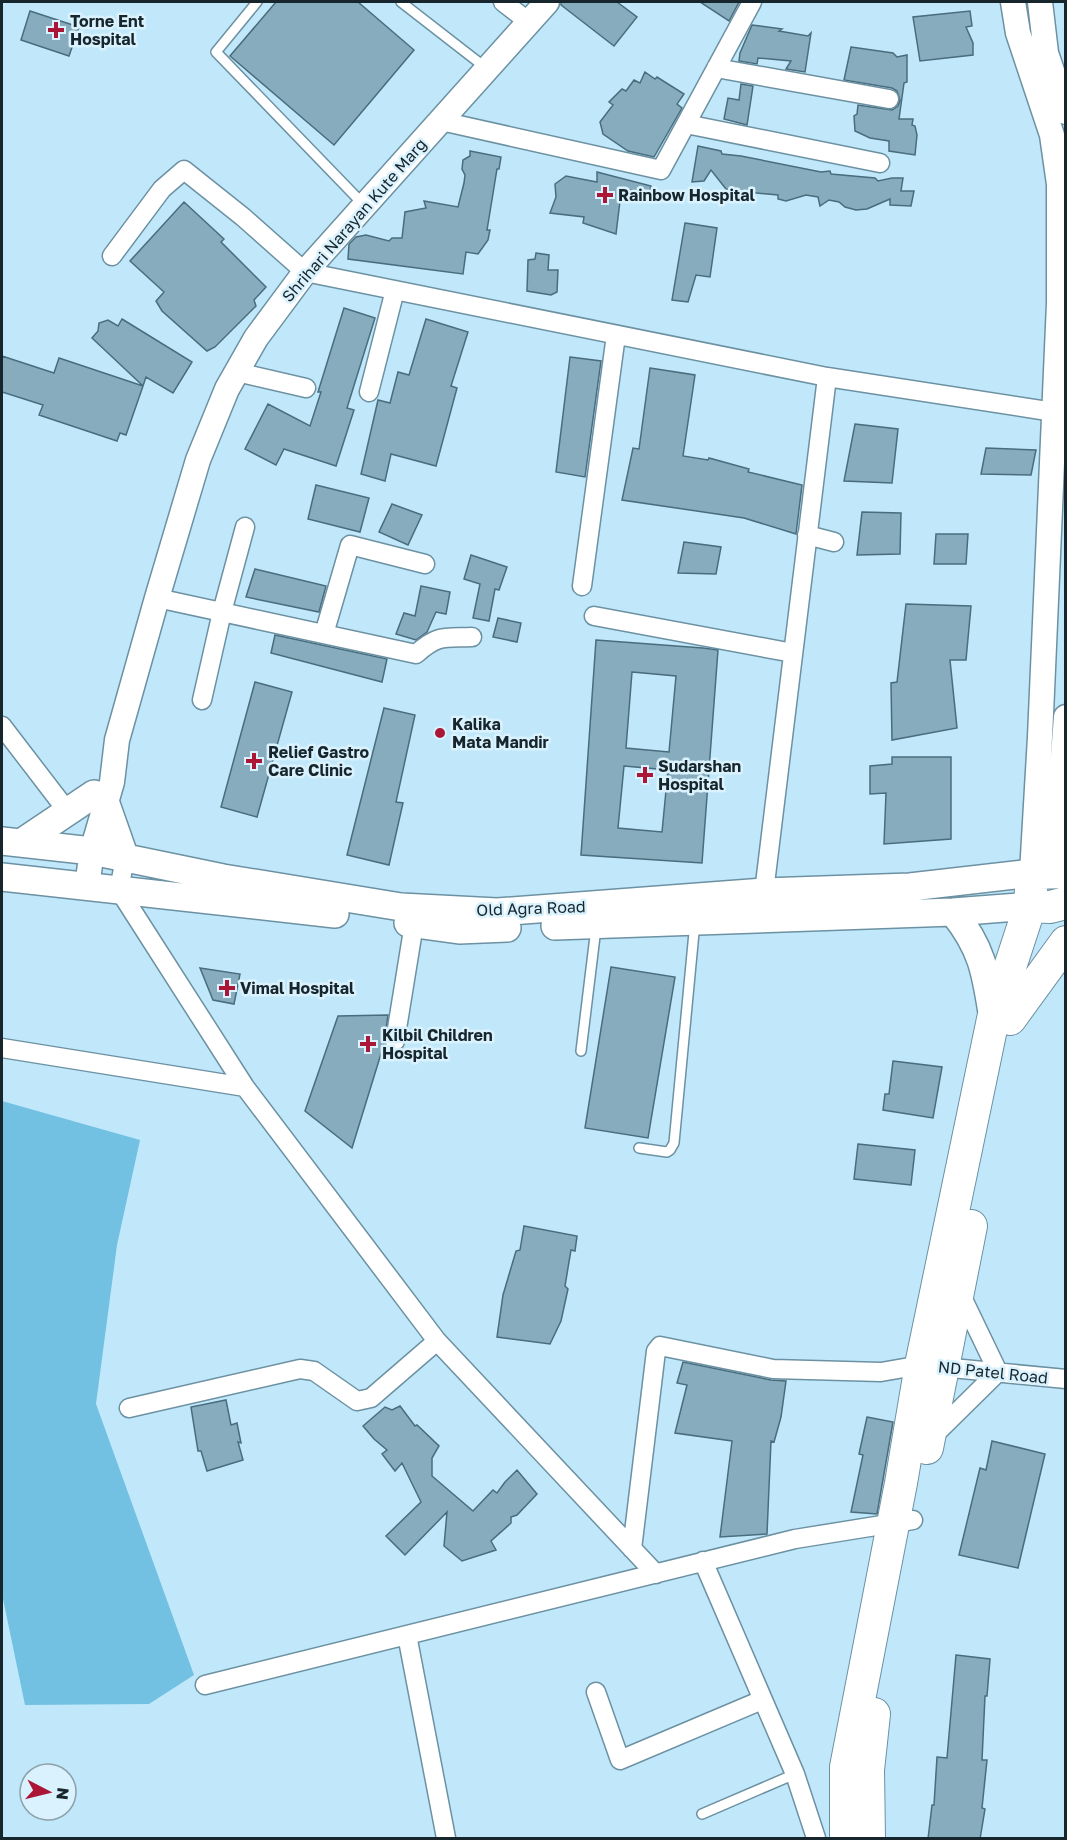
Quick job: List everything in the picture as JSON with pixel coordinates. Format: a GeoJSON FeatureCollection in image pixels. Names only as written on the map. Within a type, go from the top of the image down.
{"type":"FeatureCollection","features":[{"type":"Feature","properties":{"kind":"highway"},"geometry":{"type":"LineString","coordinates":[[868,1839],[868,1770],[902,1522],[901,1484],[933,1366],[1001,1019],[1049,905],[1050,873]]}},
{"type":"Feature","properties":{"kind":"highway"},"geometry":{"type":"LineString","coordinates":[[846,1839],[846,1767],[902,1522],[929,1440],[933,1366],[959,1292],[1001,1019],[1065,942]]}},
{"type":"Feature","properties":{"kind":"main road","name":"Shrihari Narayan Kute Marg"},"geometry":{"type":"LineString","coordinates":[[79,886],[85,850],[100,799],[112,782],[117,740],[198,460],[227,389],[256,338],[305,272],[547,2]]}},
{"type":"Feature","properties":{"kind":"main road"},"geometry":{"type":"LineString","coordinates":[[1013,2],[1018,33],[1052,135],[1062,184],[1059,303],[1060,412],[1040,737],[1050,873]]}},
{"type":"Feature","properties":{"kind":"main road"},"geometry":{"type":"LineString","coordinates":[[1041,2],[1046,53],[1065,112]]}},
{"type":"Feature","properties":{"kind":"main road"},"geometry":{"type":"LineString","coordinates":[[1050,873],[1065,717]]}},
{"type":"Feature","properties":{"kind":"main road"},"geometry":{"type":"LineString","coordinates":[[11,842],[68,812],[100,799],[125,858]]}},
{"type":"Feature","properties":{"kind":"main road","name":"Old Agra Road"},"geometry":{"type":"LineString","coordinates":[[11,842],[85,850],[223,878],[401,907],[497,912],[695,909],[952,912],[1049,905]]}},
{"type":"Feature","properties":{"kind":"main road","name":"Old Agra Road"},"geometry":{"type":"LineString","coordinates":[[2,877],[312,911],[459,930],[597,925],[695,909],[764,892],[910,887],[1050,873]]}},
{"type":"Feature","properties":{"kind":"main road"},"geometry":{"type":"LineString","coordinates":[[952,912],[969,932],[984,967],[1001,1019]]}},
{"type":"Feature","properties":{"kind":"street"},"geometry":{"type":"LineString","coordinates":[[503,2],[529,22]]}},
{"type":"Feature","properties":{"kind":"street"},"geometry":{"type":"LineString","coordinates":[[441,122],[661,170],[752,2]]}},
{"type":"Feature","properties":{"kind":"street"},"geometry":{"type":"LineString","coordinates":[[716,68],[889,99]]}},
{"type":"Feature","properties":{"kind":"street"},"geometry":{"type":"LineString","coordinates":[[686,124],[880,163]]}},
{"type":"Feature","properties":{"kind":"street"},"geometry":{"type":"LineString","coordinates":[[112,256],[162,189],[184,170],[243,217],[305,272],[827,377],[1060,412]]}},
{"type":"Feature","properties":{"kind":"street"},"geometry":{"type":"LineString","coordinates":[[369,392],[395,290]]}},
{"type":"Feature","properties":{"kind":"street"},"geometry":{"type":"LineString","coordinates":[[582,586],[616,335]]}},
{"type":"Feature","properties":{"kind":"street"},"geometry":{"type":"LineString","coordinates":[[237,372],[306,388]]}},
{"type":"Feature","properties":{"kind":"street"},"geometry":{"type":"LineString","coordinates":[[764,892],[827,377]]}},
{"type":"Feature","properties":{"kind":"street"},"geometry":{"type":"LineString","coordinates":[[202,700],[245,526]]}},
{"type":"Feature","properties":{"kind":"street"},"geometry":{"type":"LineString","coordinates":[[807,535],[834,542]]}},
{"type":"Feature","properties":{"kind":"street"},"geometry":{"type":"LineString","coordinates":[[324,634],[350,545],[425,564]]}},
{"type":"Feature","properties":{"kind":"street"},"geometry":{"type":"LineString","coordinates":[[804,562],[813,581]]}},
{"type":"Feature","properties":{"kind":"street"},"geometry":{"type":"LineString","coordinates":[[157,598],[416,654],[429,642],[442,637],[472,638]]}},
{"type":"Feature","properties":{"kind":"street"},"geometry":{"type":"LineString","coordinates":[[594,616],[793,653]]}},
{"type":"Feature","properties":{"kind":"street"},"geometry":{"type":"LineString","coordinates":[[2,726],[68,812]]}},
{"type":"Feature","properties":{"kind":"street"},"geometry":{"type":"LineString","coordinates":[[125,858],[119,890],[245,1087],[437,1341],[656,1574]]}},
{"type":"Feature","properties":{"kind":"street"},"geometry":{"type":"LineString","coordinates":[[395,1041],[414,924]]}},
{"type":"Feature","properties":{"kind":"street"},"geometry":{"type":"LineString","coordinates":[[2,1048],[245,1087]]}},
{"type":"Feature","properties":{"kind":"street"},"geometry":{"type":"LineString","coordinates":[[929,1440],[998,1372],[959,1292]]}},
{"type":"Feature","properties":{"kind":"street"},"geometry":{"type":"LineString","coordinates":[[129,1408],[300,1369],[314,1371],[357,1401],[364,1401],[437,1341]]}},
{"type":"Feature","properties":{"kind":"street","name":"ND Patel Road"},"geometry":{"type":"LineString","coordinates":[[632,1549],[656,1351],[660,1346],[773,1369],[881,1372],[933,1366],[1065,1379]]}},
{"type":"Feature","properties":{"kind":"street"},"geometry":{"type":"LineString","coordinates":[[205,1685],[795,1539],[902,1522]]}},
{"type":"Feature","properties":{"kind":"street"},"geometry":{"type":"LineString","coordinates":[[703,1561],[795,1774],[816,1839]]}},
{"type":"Feature","properties":{"kind":"street"},"geometry":{"type":"LineString","coordinates":[[407,1635],[446,1839]]}},
{"type":"Feature","properties":{"kind":"street"},"geometry":{"type":"LineString","coordinates":[[596,1692],[620,1760],[762,1700]]}},
{"type":"Feature","properties":{"kind":"lane"},"geometry":{"type":"LineString","coordinates":[[257,2],[216,52],[365,206]]}},
{"type":"Feature","properties":{"kind":"lane"},"geometry":{"type":"LineString","coordinates":[[402,2],[487,69]]}},
{"type":"Feature","properties":{"kind":"lane"},"geometry":{"type":"LineString","coordinates":[[639,1148],[667,1152],[674,1143],[695,909]]}},
{"type":"Feature","properties":{"kind":"lane"},"geometry":{"type":"LineString","coordinates":[[581,1050],[597,925]]}},
{"type":"Feature","properties":{"kind":"lane"},"geometry":{"type":"LineString","coordinates":[[702,1814],[795,1774]]}},
{"type":"Feature","properties":{"kind":"shaded area"},"geometry":{"type":"Polygon","coordinates":[[[2,1101],[140,1140],[117,1245],[96,1404],[194,1675],[149,1704],[25,1705],[2,1594],[2,1101]]]}},
{"type":"Feature","properties":{"kind":"building"},"geometry":{"type":"Polygon","coordinates":[[[276,2],[358,2],[414,50],[334,145],[230,56],[276,2]]]}},
{"type":"Feature","properties":{"kind":"building"},"geometry":{"type":"Polygon","coordinates":[[[561,2],[617,2],[637,17],[614,46],[561,5],[561,2]]]}},
{"type":"Feature","properties":{"kind":"building"},"geometry":{"type":"Polygon","coordinates":[[[700,2],[739,2],[729,21],[700,2]]]}},
{"type":"Feature","properties":{"kind":"building"},"geometry":{"type":"Polygon","coordinates":[[[30,11],[79,27],[69,56],[21,40],[30,11]]]}},
{"type":"Feature","properties":{"kind":"building"},"geometry":{"type":"Polygon","coordinates":[[[970,11],[972,26],[966,27],[973,43],[973,55],[920,61],[913,17],[970,11]]]}},
{"type":"Feature","properties":{"kind":"building"},"geometry":{"type":"Polygon","coordinates":[[[752,25],[782,29],[779,31],[808,36],[811,33],[805,72],[786,69],[791,61],[758,58],[757,64],[739,61],[752,25]]]}},
{"type":"Feature","properties":{"kind":"building"},"geometry":{"type":"Polygon","coordinates":[[[851,47],[893,53],[897,57],[907,55],[907,82],[904,83],[899,119],[913,119],[912,125],[915,126],[917,135],[915,155],[889,151],[889,141],[870,138],[855,131],[854,116],[857,114],[858,105],[892,110],[898,106],[900,100],[897,91],[892,88],[844,80],[851,47]]]}},
{"type":"Feature","properties":{"kind":"building"},"geometry":{"type":"Polygon","coordinates":[[[645,72],[684,94],[677,104],[682,108],[654,157],[628,151],[603,134],[600,122],[613,105],[609,102],[622,89],[626,91],[634,80],[640,83],[645,72]]]}},
{"type":"Feature","properties":{"kind":"building"},"geometry":{"type":"Polygon","coordinates":[[[741,84],[753,86],[747,125],[724,119],[728,98],[739,100],[741,84]]]}},
{"type":"Feature","properties":{"kind":"building"},"geometry":{"type":"Polygon","coordinates":[[[698,146],[721,151],[722,154],[821,172],[830,171],[831,174],[875,178],[878,181],[903,178],[901,191],[914,191],[911,206],[890,205],[890,199],[867,209],[856,210],[829,200],[820,206],[818,197],[806,195],[786,201],[778,199],[778,195],[726,189],[711,170],[704,181],[692,182],[698,146]]]}},
{"type":"Feature","properties":{"kind":"building"},"geometry":{"type":"Polygon","coordinates":[[[470,151],[501,157],[487,230],[490,230],[488,240],[478,254],[466,252],[463,274],[348,259],[349,244],[356,237],[366,235],[389,241],[392,238],[402,238],[405,212],[426,208],[424,201],[458,207],[465,175],[462,169],[463,160],[470,156],[470,151]]]}},
{"type":"Feature","properties":{"kind":"building"},"geometry":{"type":"Polygon","coordinates":[[[597,172],[651,186],[650,191],[625,190],[623,202],[620,201],[616,234],[583,223],[584,217],[550,213],[556,197],[555,184],[566,176],[597,182],[597,172]]]}},
{"type":"Feature","properties":{"kind":"building"},"geometry":{"type":"Polygon","coordinates":[[[184,202],[224,239],[221,242],[266,287],[254,300],[256,306],[215,347],[207,351],[162,311],[156,301],[164,292],[130,261],[184,202]]]}},
{"type":"Feature","properties":{"kind":"building"},"geometry":{"type":"Polygon","coordinates":[[[685,223],[717,228],[710,277],[696,275],[688,302],[672,300],[685,223]]]}},
{"type":"Feature","properties":{"kind":"building"},"geometry":{"type":"Polygon","coordinates":[[[536,253],[549,255],[548,270],[558,270],[557,292],[551,295],[527,291],[528,260],[535,259],[536,253]]]}},
{"type":"Feature","properties":{"kind":"building"},"geometry":{"type":"Polygon","coordinates":[[[344,308],[375,318],[347,408],[354,410],[336,466],[284,449],[276,465],[245,449],[268,404],[310,426],[344,308]]]}},
{"type":"Feature","properties":{"kind":"building"},"geometry":{"type":"Polygon","coordinates":[[[122,319],[192,362],[173,393],[146,377],[143,386],[92,338],[98,331],[99,323],[108,320],[118,326],[122,319]]]}},
{"type":"Feature","properties":{"kind":"building"},"geometry":{"type":"Polygon","coordinates":[[[426,319],[468,332],[451,386],[457,388],[436,466],[391,454],[385,481],[361,474],[378,400],[390,403],[398,372],[409,375],[426,319]]]}},
{"type":"Feature","properties":{"kind":"building"},"geometry":{"type":"Polygon","coordinates":[[[2,356],[54,373],[59,358],[143,386],[126,435],[120,433],[117,441],[39,415],[43,405],[2,392],[2,356]]]}},
{"type":"Feature","properties":{"kind":"building"},"geometry":{"type":"Polygon","coordinates":[[[570,357],[601,361],[585,477],[556,472],[570,357]]]}},
{"type":"Feature","properties":{"kind":"building"},"geometry":{"type":"Polygon","coordinates":[[[650,368],[695,375],[683,456],[708,460],[709,458],[749,469],[748,472],[802,485],[796,534],[744,518],[622,500],[633,448],[639,449],[650,368]]]}},
{"type":"Feature","properties":{"kind":"building"},"geometry":{"type":"Polygon","coordinates":[[[855,424],[898,429],[892,483],[844,481],[855,424]]]}},
{"type":"Feature","properties":{"kind":"building"},"geometry":{"type":"Polygon","coordinates":[[[986,448],[1036,450],[1031,475],[981,474],[986,448]]]}},
{"type":"Feature","properties":{"kind":"building"},"geometry":{"type":"Polygon","coordinates":[[[316,485],[369,498],[360,532],[308,519],[316,485]]]}},
{"type":"Feature","properties":{"kind":"building"},"geometry":{"type":"Polygon","coordinates":[[[392,504],[422,515],[408,545],[379,532],[392,504]]]}},
{"type":"Feature","properties":{"kind":"building"},"geometry":{"type":"Polygon","coordinates":[[[862,512],[901,513],[900,554],[857,555],[862,512]]]}},
{"type":"Feature","properties":{"kind":"building"},"geometry":{"type":"Polygon","coordinates":[[[936,534],[968,534],[966,564],[934,564],[936,534]]]}},
{"type":"Feature","properties":{"kind":"building"},"geometry":{"type":"Polygon","coordinates":[[[684,542],[721,547],[716,574],[678,573],[684,542]]]}},
{"type":"Feature","properties":{"kind":"building"},"geometry":{"type":"Polygon","coordinates":[[[471,555],[507,567],[499,590],[495,589],[489,621],[473,618],[480,584],[464,579],[471,555]]]}},
{"type":"Feature","properties":{"kind":"building"},"geometry":{"type":"Polygon","coordinates":[[[255,569],[326,586],[319,612],[246,597],[255,569]]]}},
{"type":"Feature","properties":{"kind":"building"},"geometry":{"type":"Polygon","coordinates":[[[421,586],[450,592],[446,614],[436,612],[427,632],[416,640],[396,634],[404,613],[415,616],[421,586]]]}},
{"type":"Feature","properties":{"kind":"building"},"geometry":{"type":"Polygon","coordinates":[[[906,604],[971,606],[966,660],[950,660],[957,728],[892,740],[891,683],[897,682],[906,604]]]}},
{"type":"Feature","properties":{"kind":"building"},"geometry":{"type":"Polygon","coordinates":[[[498,618],[521,623],[517,642],[493,637],[498,618]]]}},
{"type":"Feature","properties":{"kind":"building"},"geometry":{"type":"Polygon","coordinates":[[[275,635],[387,659],[382,682],[271,653],[275,635]]]}},
{"type":"Feature","properties":{"kind":"building"},"geometry":{"type":"Polygon","coordinates":[[[596,640],[718,650],[702,863],[581,855],[596,640]],[[632,672],[626,748],[669,752],[676,676],[632,672]],[[624,766],[618,828],[662,832],[668,770],[624,766]]]}},
{"type":"Feature","properties":{"kind":"building"},"geometry":{"type":"Polygon","coordinates":[[[255,682],[292,692],[257,817],[221,807],[255,682]]]}},
{"type":"Feature","properties":{"kind":"building"},"geometry":{"type":"Polygon","coordinates":[[[384,708],[415,715],[396,802],[403,803],[389,865],[347,855],[384,708]]]}},
{"type":"Feature","properties":{"kind":"building"},"geometry":{"type":"Polygon","coordinates":[[[892,757],[951,757],[951,839],[884,844],[886,793],[870,794],[870,766],[892,764],[892,757]]]}},
{"type":"Feature","properties":{"kind":"building"},"geometry":{"type":"Polygon","coordinates":[[[611,967],[675,977],[648,1138],[585,1128],[611,967]]]}},
{"type":"Feature","properties":{"kind":"building"},"geometry":{"type":"Polygon","coordinates":[[[200,968],[240,974],[234,1004],[213,1000],[200,968]]]}},
{"type":"Feature","properties":{"kind":"building"},"geometry":{"type":"Polygon","coordinates":[[[388,1015],[384,1044],[352,1148],[305,1111],[338,1016],[388,1015]]]}},
{"type":"Feature","properties":{"kind":"building"},"geometry":{"type":"Polygon","coordinates":[[[893,1061],[942,1067],[933,1118],[883,1110],[885,1094],[889,1094],[893,1061]]]}},
{"type":"Feature","properties":{"kind":"building"},"geometry":{"type":"Polygon","coordinates":[[[858,1144],[915,1150],[911,1185],[854,1179],[858,1144]]]}},
{"type":"Feature","properties":{"kind":"building"},"geometry":{"type":"Polygon","coordinates":[[[524,1226],[577,1236],[575,1251],[571,1250],[565,1286],[568,1289],[561,1321],[550,1344],[497,1337],[503,1295],[516,1251],[520,1250],[524,1226]]]}},
{"type":"Feature","properties":{"kind":"building"},"geometry":{"type":"Polygon","coordinates":[[[683,1362],[786,1381],[781,1417],[774,1442],[771,1441],[767,1534],[720,1537],[732,1441],[675,1433],[687,1385],[677,1383],[683,1362]]]}},
{"type":"Feature","properties":{"kind":"building"},"geometry":{"type":"Polygon","coordinates":[[[226,1400],[231,1425],[237,1423],[241,1443],[238,1442],[243,1460],[207,1471],[201,1451],[198,1451],[191,1407],[226,1400]]]}},
{"type":"Feature","properties":{"kind":"building"},"geometry":{"type":"Polygon","coordinates":[[[400,1406],[415,1426],[417,1425],[439,1446],[432,1458],[432,1476],[473,1511],[493,1490],[497,1493],[517,1470],[537,1494],[517,1515],[511,1517],[511,1523],[491,1541],[496,1550],[462,1561],[444,1546],[447,1512],[405,1555],[386,1536],[421,1502],[402,1463],[395,1471],[382,1454],[387,1450],[363,1426],[385,1407],[392,1410],[400,1406]]]}},
{"type":"Feature","properties":{"kind":"building"},"geometry":{"type":"Polygon","coordinates":[[[867,1417],[893,1422],[877,1514],[851,1512],[863,1455],[859,1454],[867,1417]]]}},
{"type":"Feature","properties":{"kind":"building"},"geometry":{"type":"Polygon","coordinates":[[[992,1441],[1045,1454],[1018,1568],[959,1555],[980,1468],[986,1470],[992,1441]]]}},
{"type":"Feature","properties":{"kind":"building"},"geometry":{"type":"Polygon","coordinates":[[[956,1655],[990,1659],[987,1696],[985,1696],[982,1760],[987,1760],[982,1808],[985,1809],[980,1839],[928,1839],[932,1805],[934,1805],[937,1757],[947,1758],[956,1655]]]}},
{"type":"Feature","properties":{"kind":"place","name":"Torne Ent Hospital"},"geometry":{"type":"Point","coordinates":[56,30]}},
{"type":"Feature","properties":{"kind":"place","name":"Rainbow Hospital"},"geometry":{"type":"Point","coordinates":[605,195]}},
{"type":"Feature","properties":{"kind":"place","name":"Kalika Mata Mandir"},"geometry":{"type":"Point","coordinates":[440,733]}},
{"type":"Feature","properties":{"kind":"place","name":"Relief Gastro Care Clinic"},"geometry":{"type":"Point","coordinates":[254,761]}},
{"type":"Feature","properties":{"kind":"place","name":"Sudarshan Hospital"},"geometry":{"type":"Point","coordinates":[645,775]}},
{"type":"Feature","properties":{"kind":"place","name":"Vimal Hospital"},"geometry":{"type":"Point","coordinates":[227,988]}},
{"type":"Feature","properties":{"kind":"place","name":"Kilbil Children Hospital"},"geometry":{"type":"Point","coordinates":[368,1044]}}]}
